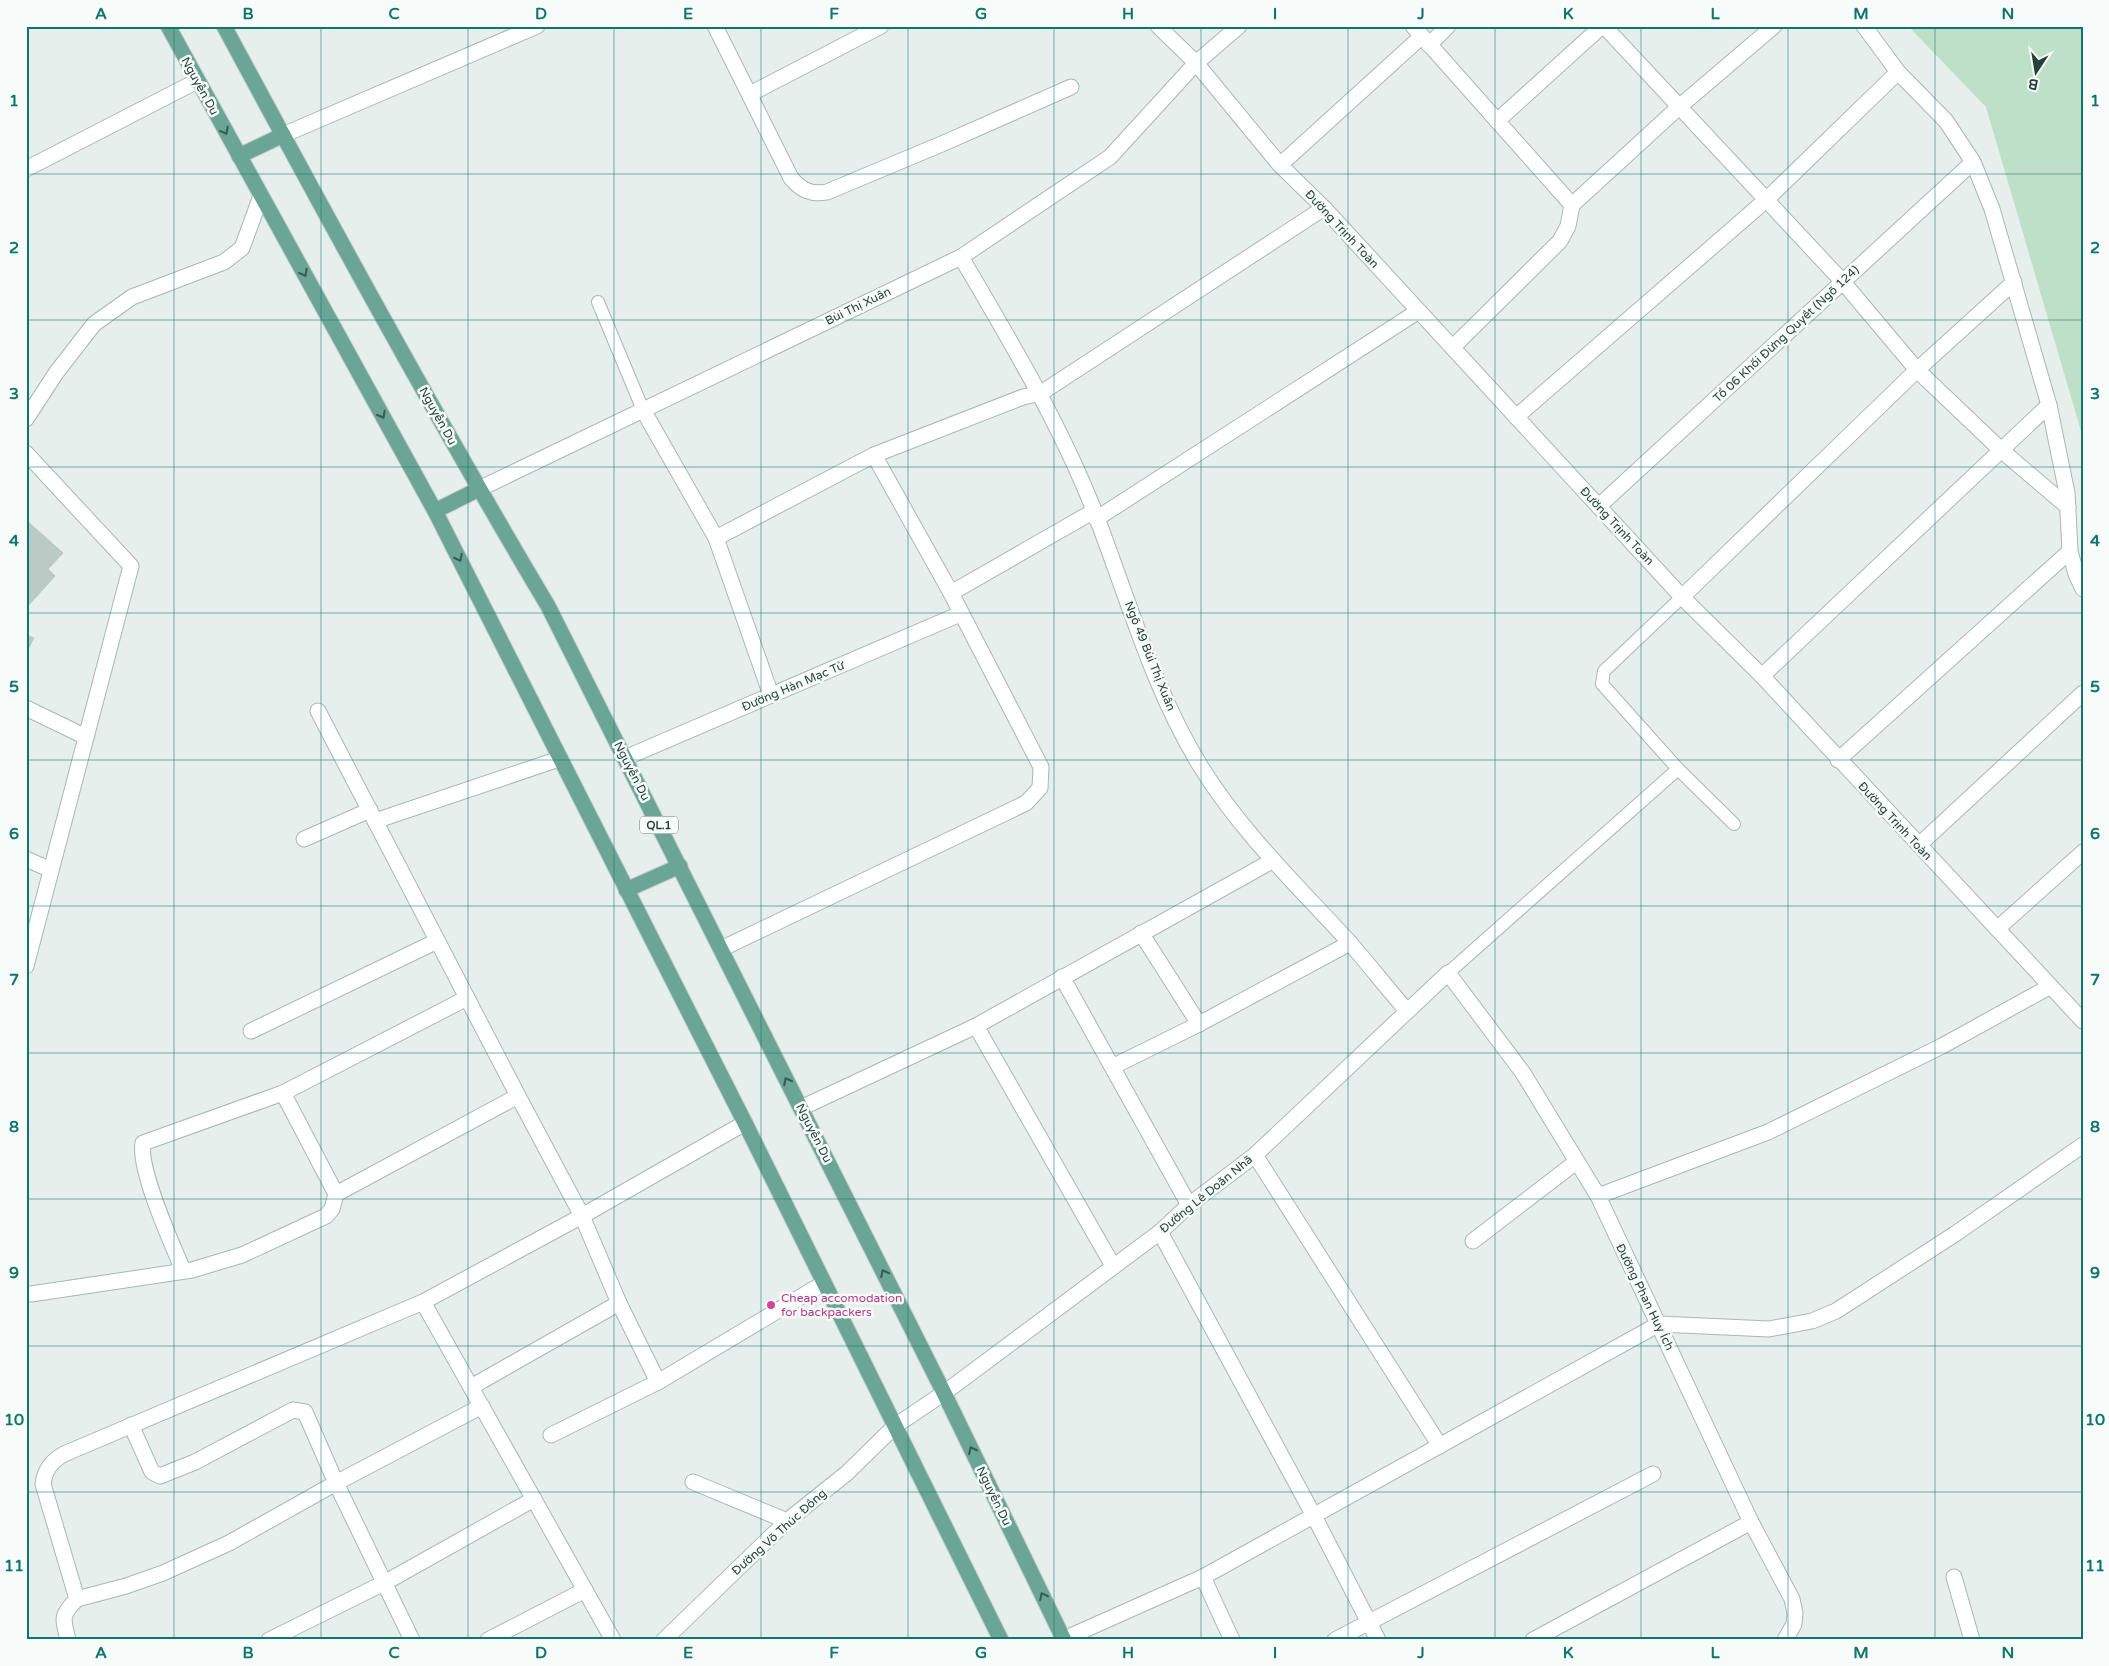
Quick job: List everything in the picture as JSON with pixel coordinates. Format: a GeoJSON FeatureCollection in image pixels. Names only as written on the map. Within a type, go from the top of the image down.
{"type":"FeatureCollection","features":[{"type":"Feature","properties":{"kind":"main road","name":"Nguyễn Du"},"geometry":{"type":"LineString","coordinates":[[168,26],[435,511],[745,1123],[1001,1640]]}},
{"type":"Feature","properties":{"kind":"main road","name":"Nguyễn Du"},"geometry":{"type":"LineString","coordinates":[[224,26],[479,489],[548,606],[944,1393],[1064,1640]]}},
{"type":"Feature","properties":{"kind":"main road"},"geometry":{"type":"LineString","coordinates":[[239,156],[282,134]]}},
{"type":"Feature","properties":{"kind":"main road"},"geometry":{"type":"LineString","coordinates":[[435,511],[479,489]]}},
{"type":"Feature","properties":{"kind":"main road"},"geometry":{"type":"LineString","coordinates":[[626,890],[680,866]]}},
{"type":"Feature","properties":{"kind":"street"},"geometry":{"type":"LineString","coordinates":[[282,134],[537,26]]}},
{"type":"Feature","properties":{"kind":"street"},"geometry":{"type":"LineString","coordinates":[[715,26],[791,178],[800,188],[819,193],[944,143],[1071,86]]}},
{"type":"Feature","properties":{"kind":"street"},"geometry":{"type":"LineString","coordinates":[[750,94],[881,26]]}},
{"type":"Feature","properties":{"kind":"street","name":"Đường Trịnh Toàn"},"geometry":{"type":"LineString","coordinates":[[1158,26],[1196,63],[1280,165],[1324,208],[1417,312],[1453,347],[1682,597],[1762,676],[2049,987],[2082,1019]]}},
{"type":"Feature","properties":{"kind":"street","name":"Bùi Thị Xuân"},"geometry":{"type":"LineString","coordinates":[[479,489],[961,257],[1110,157],[1196,63],[1239,26]]}},
{"type":"Feature","properties":{"kind":"street"},"geometry":{"type":"LineString","coordinates":[[1280,165],[1421,36],[1448,26]]}},
{"type":"Feature","properties":{"kind":"street"},"geometry":{"type":"LineString","coordinates":[[1497,121],[1603,26],[1843,282],[1917,370],[2001,450],[2068,507]]}},
{"type":"Feature","properties":{"kind":"street"},"geometry":{"type":"LineString","coordinates":[[1453,347],[1560,241],[1568,226],[1572,205],[1679,107],[1774,26]]}},
{"type":"Feature","properties":{"kind":"street"},"geometry":{"type":"LineString","coordinates":[[1864,26],[1898,72],[1946,121],[1973,162],[1992,209],[2049,405],[2067,493],[2070,550],[2076,574],[2083,589]]}},
{"type":"Feature","properties":{"kind":"street"},"geometry":{"type":"LineString","coordinates":[[1421,36],[1572,205]]}},
{"type":"Feature","properties":{"kind":"street"},"geometry":{"type":"LineString","coordinates":[[1516,417],[1766,200],[1898,72]]}},
{"type":"Feature","properties":{"kind":"street"},"geometry":{"type":"LineString","coordinates":[[28,165],[197,81]]}},
{"type":"Feature","properties":{"kind":"street","name":"Tổ 06 Khối Đừng Quyềt (Ngõ 124)"},"geometry":{"type":"LineString","coordinates":[[1599,506],[1973,162]]}},
{"type":"Feature","properties":{"kind":"street"},"geometry":{"type":"LineString","coordinates":[[26,419],[56,373],[94,324],[132,297],[224,262],[242,248],[262,196]]}},
{"type":"Feature","properties":{"kind":"street"},"geometry":{"type":"LineString","coordinates":[[716,538],[874,456],[1023,397],[1041,393],[1324,208]]}},
{"type":"Feature","properties":{"kind":"street","name":"Ngõ 49 Bùi Thị Xuân"},"geometry":{"type":"LineString","coordinates":[[961,257],[1041,393],[1095,515],[1161,686],[1184,737],[1201,767],[1229,807],[1272,861],[1350,944],[1407,1011]]}},
{"type":"Feature","properties":{"kind":"street"},"geometry":{"type":"LineString","coordinates":[[1682,597],[1917,370],[2014,282]]}},
{"type":"Feature","properties":{"kind":"street"},"geometry":{"type":"LineString","coordinates":[[951,593],[1095,515],[1417,312]]}},
{"type":"Feature","properties":{"kind":"street"},"geometry":{"type":"LineString","coordinates":[[1762,676],[2049,405]]}},
{"type":"Feature","properties":{"kind":"street"},"geometry":{"type":"LineString","coordinates":[[643,410],[716,538],[771,695]]}},
{"type":"Feature","properties":{"kind":"street"},"geometry":{"type":"LineString","coordinates":[[26,453],[131,566],[26,966]]}},
{"type":"Feature","properties":{"kind":"street"},"geometry":{"type":"LineString","coordinates":[[721,949],[1026,803],[1034,797],[1040,788],[1041,767],[960,614],[951,593],[874,456]]}},
{"type":"Feature","properties":{"kind":"street"},"geometry":{"type":"LineString","coordinates":[[1838,760],[2070,550]]}},
{"type":"Feature","properties":{"kind":"street","name":"Đường Hàn Mạc Tử"},"geometry":{"type":"LineString","coordinates":[[626,758],[960,614]]}},
{"type":"Feature","properties":{"kind":"street"},"geometry":{"type":"LineString","coordinates":[[1919,846],[2083,693]]}},
{"type":"Feature","properties":{"kind":"street"},"geometry":{"type":"LineString","coordinates":[[26,708],[86,737]]}},
{"type":"Feature","properties":{"kind":"street"},"geometry":{"type":"LineString","coordinates":[[318,711],[466,998],[582,1216],[619,1303],[658,1382]]}},
{"type":"Feature","properties":{"kind":"street"},"geometry":{"type":"LineString","coordinates":[[304,840],[373,816],[559,759]]}},
{"type":"Feature","properties":{"kind":"street"},"geometry":{"type":"LineString","coordinates":[[1997,929],[2083,852]]}},
{"type":"Feature","properties":{"kind":"street"},"geometry":{"type":"LineString","coordinates":[[26,859],[51,870]]}},
{"type":"Feature","properties":{"kind":"street"},"geometry":{"type":"LineString","coordinates":[[801,1108],[976,1026],[1272,861]]}},
{"type":"Feature","properties":{"kind":"street"},"geometry":{"type":"LineString","coordinates":[[1141,933],[1199,1024]]}},
{"type":"Feature","properties":{"kind":"street"},"geometry":{"type":"LineString","coordinates":[[251,1031],[437,940]]}},
{"type":"Feature","properties":{"kind":"street"},"geometry":{"type":"LineString","coordinates":[[1112,1067],[1199,1024],[1350,944]]}},
{"type":"Feature","properties":{"kind":"street","name":"Đường Lê Doãn Nhã"},"geometry":{"type":"LineString","coordinates":[[944,1393],[1160,1232],[1189,1205],[1254,1155],[1448,973]]}},
{"type":"Feature","properties":{"kind":"street","name":"Đường Phan Huy Ích"},"geometry":{"type":"LineString","coordinates":[[1448,973],[1523,1073],[1598,1196],[1751,1522],[1794,1606],[1794,1624],[1785,1640]]}},
{"type":"Feature","properties":{"kind":"street"},"geometry":{"type":"LineString","coordinates":[[1062,977],[1189,1205]]}},
{"type":"Feature","properties":{"kind":"street"},"geometry":{"type":"LineString","coordinates":[[1598,1196],[1768,1132],[1942,1046],[2049,987]]}},
{"type":"Feature","properties":{"kind":"street"},"geometry":{"type":"LineString","coordinates":[[183,1270],[147,1173],[142,1150],[143,1143],[283,1093],[466,998]]}},
{"type":"Feature","properties":{"kind":"street"},"geometry":{"type":"LineString","coordinates":[[976,1026],[1113,1266]]}},
{"type":"Feature","properties":{"kind":"street"},"geometry":{"type":"LineString","coordinates":[[283,1093],[336,1194]]}},
{"type":"Feature","properties":{"kind":"street"},"geometry":{"type":"LineString","coordinates":[[32,1294],[192,1270],[242,1255],[312,1224],[329,1214],[336,1194],[518,1096]]}},
{"type":"Feature","properties":{"kind":"street"},"geometry":{"type":"LineString","coordinates":[[77,1599],[43,1484],[44,1476],[54,1460],[131,1425],[423,1302],[582,1216],[745,1123]]}},
{"type":"Feature","properties":{"kind":"street"},"geometry":{"type":"LineString","coordinates":[[1064,1640],[1203,1577],[1659,1324],[1769,1329],[1812,1322],[1836,1311],[1955,1234],[2083,1146]]}},
{"type":"Feature","properties":{"kind":"street"},"geometry":{"type":"LineString","coordinates":[[1254,1155],[1440,1446]]}},
{"type":"Feature","properties":{"kind":"street"},"geometry":{"type":"LineString","coordinates":[[1473,1241],[1576,1162]]}},
{"type":"Feature","properties":{"kind":"street"},"geometry":{"type":"LineString","coordinates":[[1160,1232],[1314,1516],[1378,1640]]}},
{"type":"Feature","properties":{"kind":"street"},"geometry":{"type":"LineString","coordinates":[[551,1435],[658,1382],[824,1283]]}},
{"type":"Feature","properties":{"kind":"street"},"geometry":{"type":"LineString","coordinates":[[423,1302],[613,1640]]}},
{"type":"Feature","properties":{"kind":"street"},"geometry":{"type":"LineString","coordinates":[[471,1387],[619,1303]]}},
{"type":"Feature","properties":{"kind":"street","name":"Đường Võ Thúc Đồng"},"geometry":{"type":"LineString","coordinates":[[664,1640],[787,1521],[847,1473],[895,1426],[944,1393]]}},
{"type":"Feature","properties":{"kind":"street"},"geometry":{"type":"LineString","coordinates":[[68,1640],[63,1616],[65,1611],[77,1599],[126,1586],[193,1560],[268,1523],[336,1483],[482,1406]]}},
{"type":"Feature","properties":{"kind":"street"},"geometry":{"type":"LineString","coordinates":[[131,1425],[152,1472],[160,1476],[195,1462],[293,1410],[304,1412],[412,1640]]}},
{"type":"Feature","properties":{"kind":"street"},"geometry":{"type":"LineString","coordinates":[[1334,1640],[1653,1474]]}},
{"type":"Feature","properties":{"kind":"street"},"geometry":{"type":"LineString","coordinates":[[693,1482],[787,1521]]}},
{"type":"Feature","properties":{"kind":"street"},"geometry":{"type":"LineString","coordinates":[[269,1640],[386,1582],[534,1498]]}},
{"type":"Feature","properties":{"kind":"street"},"geometry":{"type":"LineString","coordinates":[[1533,1640],[1751,1522]]}},
{"type":"Feature","properties":{"kind":"street"},"geometry":{"type":"LineString","coordinates":[[1954,1576],[1972,1640]]}},
{"type":"Feature","properties":{"kind":"street"},"geometry":{"type":"LineString","coordinates":[[1203,1577],[1232,1640]]}},
{"type":"Feature","properties":{"kind":"street"},"geometry":{"type":"LineString","coordinates":[[488,1640],[585,1590]]}},
{"type":"Feature","properties":{"kind":"lane"},"geometry":{"type":"LineString","coordinates":[[598,302],[643,410]]}},
{"type":"Feature","properties":{"kind":"lane"},"geometry":{"type":"LineString","coordinates":[[1682,597],[1604,671],[1602,678],[1605,688],[1678,769],[1734,824]]}},
{"type":"Feature","properties":{"kind":"lane"},"geometry":{"type":"LineString","coordinates":[[1448,973],[1678,769]]}},
{"type":"Feature","properties":{"kind":"green space"},"geometry":{"type":"Polygon","coordinates":[[[1908,26],[2083,26],[2083,438],[1986,107],[1908,26]]]}},
{"type":"Feature","properties":{"kind":"building"},"geometry":{"type":"Polygon","coordinates":[[[26,520],[63,553],[48,569],[55,576],[26,608],[26,520]]]}},
{"type":"Feature","properties":{"kind":"building"},"geometry":{"type":"Polygon","coordinates":[[[26,635],[34,638],[26,653],[26,635]]]}},
{"type":"Feature","properties":{"kind":"place","name":"Cheap accomodation for backpackers"},"geometry":{"type":"Point","coordinates":[771,1305]}}]}
